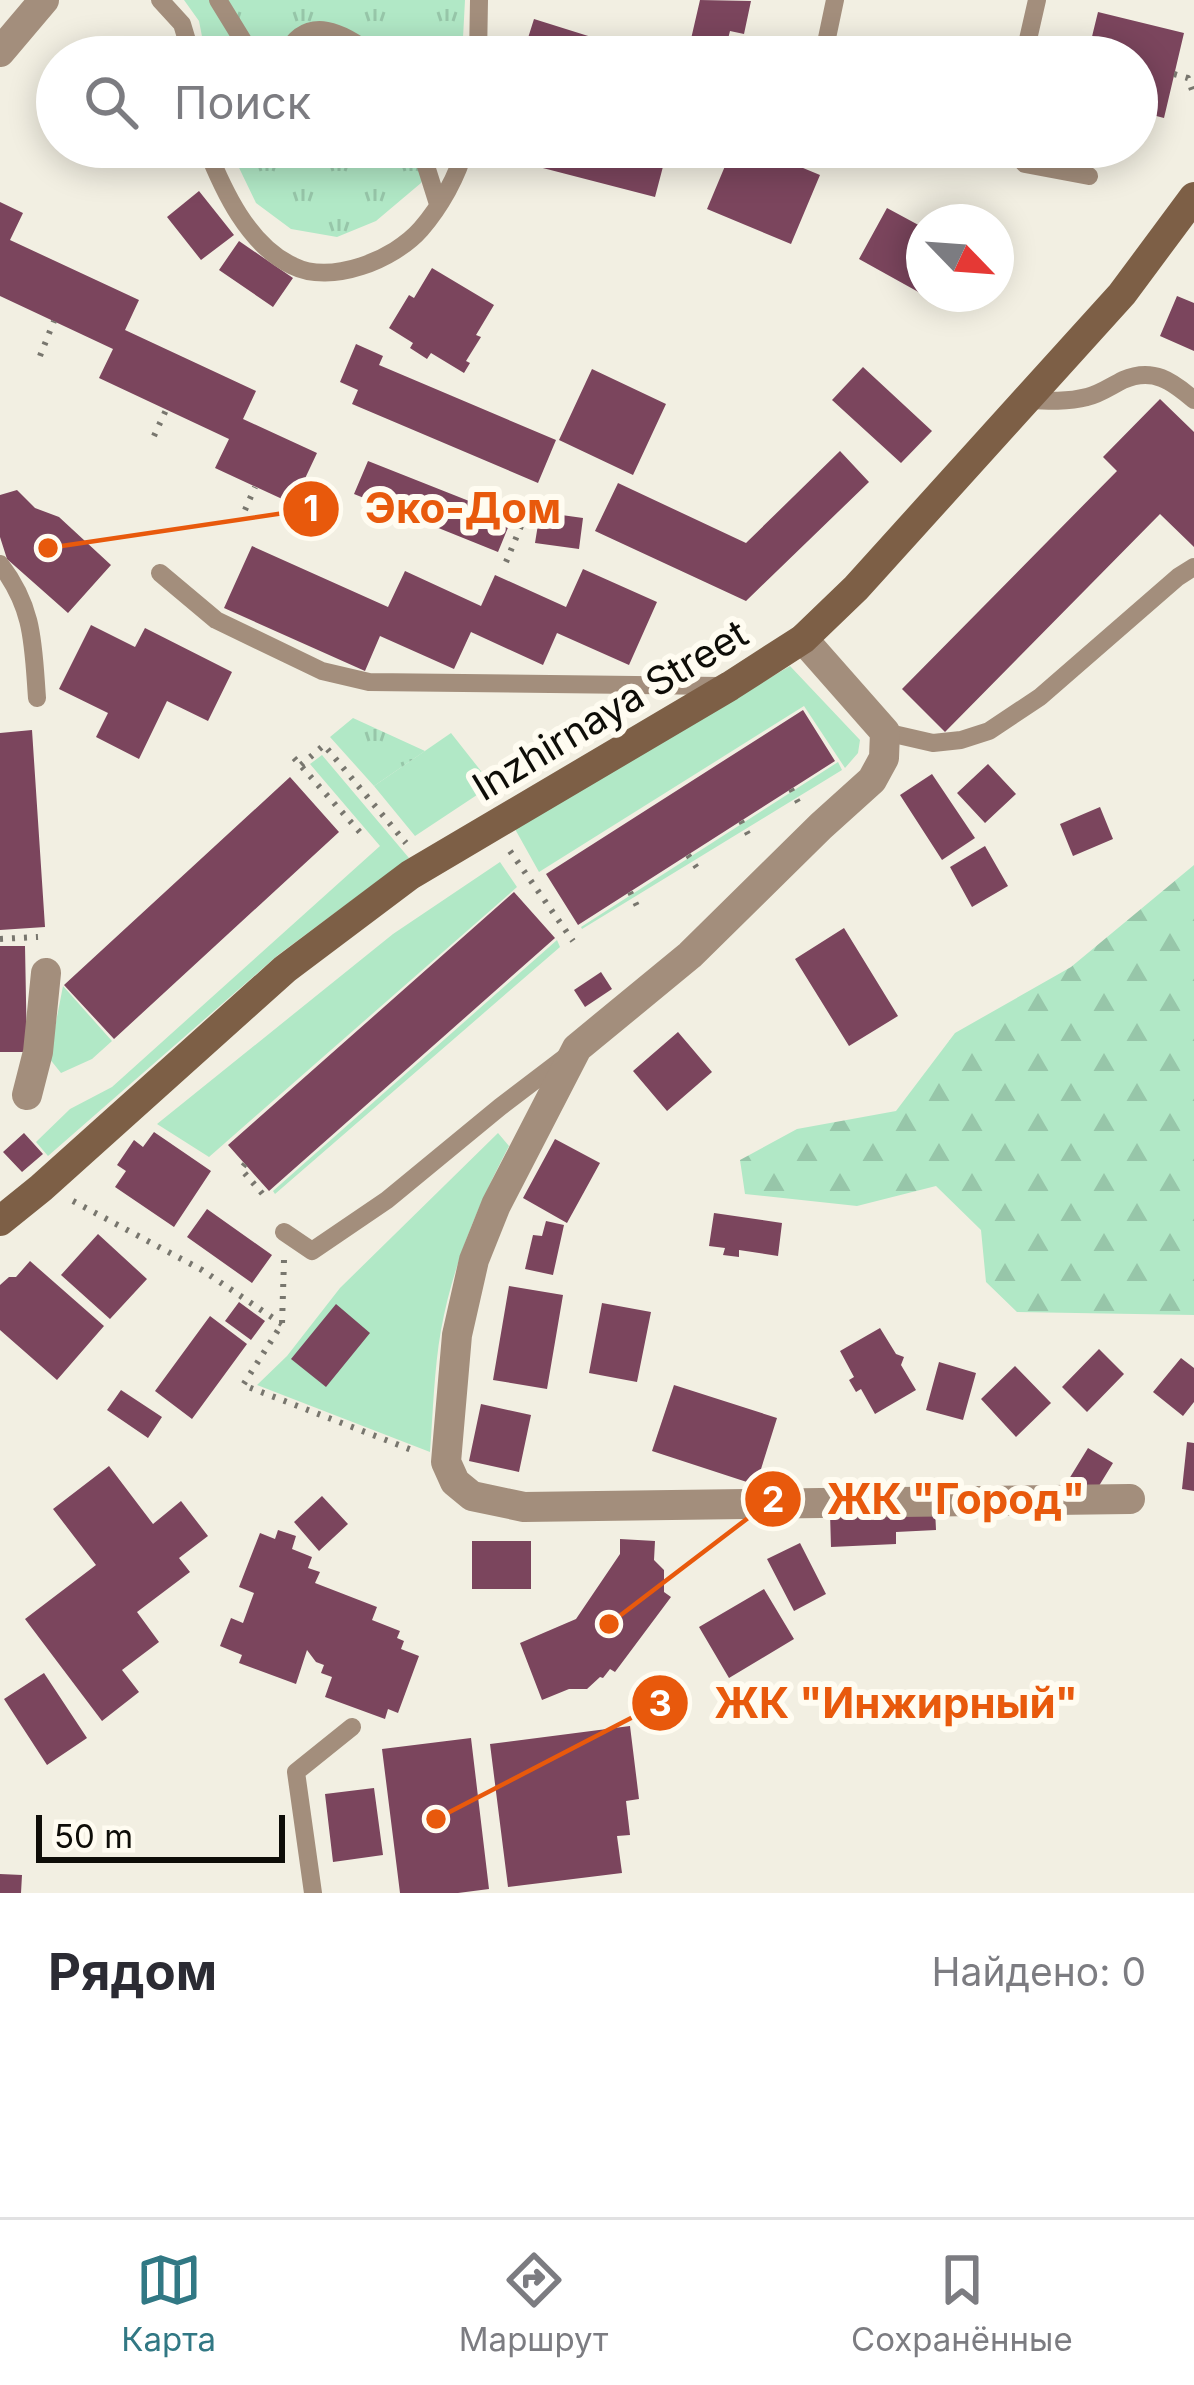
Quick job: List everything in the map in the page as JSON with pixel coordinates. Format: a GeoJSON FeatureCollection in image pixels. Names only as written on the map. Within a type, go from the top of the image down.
{"type":"FeatureCollection","features":[{"type":"Feature","properties":{"kind":"street"},"geometry":{"type":"LineString","coordinates":[[0,52],[44,0]]}},
{"type":"Feature","properties":{"kind":"street","name":"Inzhirnaya Street"},"geometry":{"type":"LineString","coordinates":[[1,1218],[41,1188],[285,969],[410,874],[803,640],[856,588],[1122,294],[1194,197]]}},
{"type":"Feature","properties":{"kind":"street"},"geometry":{"type":"LineString","coordinates":[[803,640],[885,732],[884,758],[872,780],[690,955],[578,1048],[496,1205],[474,1259],[457,1335],[446,1462],[455,1482],[472,1496],[524,1507],[1130,1499]]}},
{"type":"Feature","properties":{"kind":"street"},"geometry":{"type":"LineString","coordinates":[[28,1096],[46,973]]}},
{"type":"Feature","properties":{"kind":"lane"},"geometry":{"type":"LineString","coordinates":[[160,0],[182,24],[186,36]]}},
{"type":"Feature","properties":{"kind":"lane"},"geometry":{"type":"LineString","coordinates":[[218,0],[240,36]]}},
{"type":"Feature","properties":{"kind":"lane"},"geometry":{"type":"LineString","coordinates":[[478,36],[479,0]]}},
{"type":"Feature","properties":{"kind":"lane"},"geometry":{"type":"LineString","coordinates":[[827,36],[835,0]]}},
{"type":"Feature","properties":{"kind":"lane"},"geometry":{"type":"LineString","coordinates":[[1028,36],[1036,0]]}},
{"type":"Feature","properties":{"kind":"lane"},"geometry":{"type":"LineString","coordinates":[[301,36],[330,31],[344,36]]}},
{"type":"Feature","properties":{"kind":"lane"},"geometry":{"type":"LineString","coordinates":[[215,168],[244,224],[293,267],[319,274],[346,271],[382,258],[418,233],[458,168]]}},
{"type":"Feature","properties":{"kind":"lane"},"geometry":{"type":"LineString","coordinates":[[427,168],[438,204]]}},
{"type":"Feature","properties":{"kind":"lane"},"geometry":{"type":"LineString","coordinates":[[1046,168],[1089,176]]}},
{"type":"Feature","properties":{"kind":"lane"},"geometry":{"type":"LineString","coordinates":[[1028,400],[1090,396],[1130,377],[1151,375],[1172,381],[1194,400]]}},
{"type":"Feature","properties":{"kind":"lane"},"geometry":{"type":"LineString","coordinates":[[0,563],[32,623],[37,698]]}},
{"type":"Feature","properties":{"kind":"lane"},"geometry":{"type":"LineString","coordinates":[[885,732],[932,743],[962,740],[989,730],[1040,697],[1194,567]]}},
{"type":"Feature","properties":{"kind":"lane"},"geometry":{"type":"LineString","coordinates":[[160,573],[216,620],[322,671],[370,682],[730,686]]}},
{"type":"Feature","properties":{"kind":"lane"},"geometry":{"type":"LineString","coordinates":[[284,1232],[312,1251],[386,1200],[578,1048]]}},
{"type":"Feature","properties":{"kind":"lane"},"geometry":{"type":"LineString","coordinates":[[313,1893],[296,1772],[352,1727]]}},
{"type":"Feature","properties":{"kind":"path"},"geometry":{"type":"LineString","coordinates":[[1174,74],[1188,78],[1194,96]]}},
{"type":"Feature","properties":{"kind":"path"},"geometry":{"type":"LineString","coordinates":[[40,356],[54,321]]}},
{"type":"Feature","properties":{"kind":"path"},"geometry":{"type":"LineString","coordinates":[[154,436],[166,410]]}},
{"type":"Feature","properties":{"kind":"path"},"geometry":{"type":"LineString","coordinates":[[245,510],[255,487]]}},
{"type":"Feature","properties":{"kind":"path"},"geometry":{"type":"LineString","coordinates":[[506,562],[531,502]]}},
{"type":"Feature","properties":{"kind":"path"},"geometry":{"type":"LineString","coordinates":[[301,765],[324,745],[412,850]]}},
{"type":"Feature","properties":{"kind":"path"},"geometry":{"type":"LineString","coordinates":[[330,753],[338,746]]}},
{"type":"Feature","properties":{"kind":"path"},"geometry":{"type":"LineString","coordinates":[[293,758],[365,838]]}},
{"type":"Feature","properties":{"kind":"path"},"geometry":{"type":"LineString","coordinates":[[791,789],[801,807]]}},
{"type":"Feature","properties":{"kind":"path"},"geometry":{"type":"LineString","coordinates":[[741,821],[751,838]]}},
{"type":"Feature","properties":{"kind":"path"},"geometry":{"type":"LineString","coordinates":[[510,850],[573,941]]}},
{"type":"Feature","properties":{"kind":"path"},"geometry":{"type":"LineString","coordinates":[[688,855],[697,868]]}},
{"type":"Feature","properties":{"kind":"path"},"geometry":{"type":"LineString","coordinates":[[630,892],[637,906]]}},
{"type":"Feature","properties":{"kind":"path"},"geometry":{"type":"LineString","coordinates":[[0,939],[38,937]]}},
{"type":"Feature","properties":{"kind":"path"},"geometry":{"type":"LineString","coordinates":[[245,1164],[241,1169],[267,1199]]}},
{"type":"Feature","properties":{"kind":"path"},"geometry":{"type":"LineString","coordinates":[[86,1207],[202,1270],[282,1324]]}},
{"type":"Feature","properties":{"kind":"path"},"geometry":{"type":"LineString","coordinates":[[284,1232],[282,1324],[243,1385],[446,1462]]}},
{"type":"Feature","properties":{"kind":"green space"},"geometry":{"type":"Polygon","coordinates":[[[184,0],[465,0],[463,36],[202,36],[199,21],[184,0]]]}},
{"type":"Feature","properties":{"kind":"green space"},"geometry":{"type":"Polygon","coordinates":[[[239,168],[428,168],[421,183],[376,221],[337,237],[291,229],[256,203],[239,168]]]}},
{"type":"Feature","properties":{"kind":"green space"},"geometry":{"type":"Polygon","coordinates":[[[790,666],[860,740],[858,753],[845,768],[804,706],[539,872],[515,829],[790,666]]]}},
{"type":"Feature","properties":{"kind":"green space"},"geometry":{"type":"Polygon","coordinates":[[[353,718],[425,751],[374,786],[330,737],[353,718]]]}},
{"type":"Feature","properties":{"kind":"green space"},"geometry":{"type":"Polygon","coordinates":[[[451,733],[492,785],[415,836],[374,786],[451,733]]]}},
{"type":"Feature","properties":{"kind":"green space"},"geometry":{"type":"Polygon","coordinates":[[[322,755],[409,858],[278,955],[48,1156],[36,1142],[70,1109],[112,1087],[380,846],[310,764],[322,755]]]}},
{"type":"Feature","properties":{"kind":"green space"},"geometry":{"type":"Polygon","coordinates":[[[838,762],[842,770],[582,929],[581,927],[838,762]]]}},
{"type":"Feature","properties":{"kind":"green space"},"geometry":{"type":"Polygon","coordinates":[[[500,862],[517,887],[209,1157],[157,1124],[393,934],[500,862]]]}},
{"type":"Feature","properties":{"kind":"green space"},"geometry":{"type":"Polygon","coordinates":[[[1194,865],[1194,1315],[1017,1312],[986,1282],[981,1230],[936,1186],[857,1206],[745,1194],[740,1160],[797,1129],[896,1111],[955,1033],[1071,967],[1194,865]]]}},
{"type":"Feature","properties":{"kind":"green space"},"geometry":{"type":"Polygon","coordinates":[[[557,940],[560,947],[275,1194],[273,1191],[557,940]]]}},
{"type":"Feature","properties":{"kind":"green space"},"geometry":{"type":"Polygon","coordinates":[[[63,986],[112,1041],[92,1059],[61,1073],[49,1058],[63,986]]]}},
{"type":"Feature","properties":{"kind":"green space"},"geometry":{"type":"Polygon","coordinates":[[[498,1133],[509,1146],[468,1235],[446,1306],[430,1452],[257,1385],[287,1356],[340,1288],[498,1133]]]}},
{"type":"Feature","properties":{"kind":"building"},"geometry":{"type":"Polygon","coordinates":[[[700,0],[751,1],[744,34],[692,36],[700,0]]]}},
{"type":"Feature","properties":{"kind":"building"},"geometry":{"type":"Polygon","coordinates":[[[1098,12],[1184,33],[1164,118],[1158,116],[1158,36],[1092,36],[1098,12]]]}},
{"type":"Feature","properties":{"kind":"building"},"geometry":{"type":"Polygon","coordinates":[[[534,19],[588,36],[529,36],[534,19]]]}},
{"type":"Feature","properties":{"kind":"building"},"geometry":{"type":"Polygon","coordinates":[[[542,168],[663,168],[655,197],[542,168]]]}},
{"type":"Feature","properties":{"kind":"building"},"geometry":{"type":"Polygon","coordinates":[[[724,168],[803,168],[820,175],[791,244],[707,209],[724,168]]]}},
{"type":"Feature","properties":{"kind":"building"},"geometry":{"type":"Polygon","coordinates":[[[199,191],[234,235],[201,260],[167,217],[199,191]]]}},
{"type":"Feature","properties":{"kind":"building"},"geometry":{"type":"Polygon","coordinates":[[[0,202],[23,213],[10,240],[139,300],[125,330],[256,391],[243,419],[317,453],[293,504],[215,468],[229,439],[99,378],[113,349],[0,296],[0,202]]]}},
{"type":"Feature","properties":{"kind":"building"},"geometry":{"type":"Polygon","coordinates":[[[887,208],[906,218],[906,285],[859,259],[887,208]]]}},
{"type":"Feature","properties":{"kind":"building"},"geometry":{"type":"Polygon","coordinates":[[[239,241],[293,278],[273,307],[219,270],[239,241]]]}},
{"type":"Feature","properties":{"kind":"building"},"geometry":{"type":"Polygon","coordinates":[[[432,268],[494,305],[476,335],[481,337],[464,373],[431,353],[427,359],[389,328],[432,268]]]}},
{"type":"Feature","properties":{"kind":"building"},"geometry":{"type":"Polygon","coordinates":[[[1177,296],[1194,303],[1194,351],[1160,336],[1177,296]]]}},
{"type":"Feature","properties":{"kind":"building"},"geometry":{"type":"Polygon","coordinates":[[[356,344],[383,356],[379,365],[556,440],[538,483],[352,404],[358,390],[340,382],[356,344]]]}},
{"type":"Feature","properties":{"kind":"building"},"geometry":{"type":"Polygon","coordinates":[[[863,367],[932,431],[901,463],[832,400],[863,367]]]}},
{"type":"Feature","properties":{"kind":"building"},"geometry":{"type":"Polygon","coordinates":[[[592,369],[666,404],[633,475],[559,440],[592,369]]]}},
{"type":"Feature","properties":{"kind":"building"},"geometry":{"type":"Polygon","coordinates":[[[1160,399],[1194,432],[1194,547],[1160,514],[945,732],[902,689],[1117,471],[1103,457],[1160,399]]]}},
{"type":"Feature","properties":{"kind":"building"},"geometry":{"type":"Polygon","coordinates":[[[840,451],[869,482],[746,601],[595,531],[618,483],[746,543],[840,451]]]}},
{"type":"Feature","properties":{"kind":"building"},"geometry":{"type":"Polygon","coordinates":[[[368,461],[512,518],[498,552],[354,494],[368,461]]]}},
{"type":"Feature","properties":{"kind":"building"},"geometry":{"type":"Polygon","coordinates":[[[17,490],[35,508],[59,517],[111,565],[68,613],[7,559],[0,537],[0,495],[17,490]]]}},
{"type":"Feature","properties":{"kind":"building"},"geometry":{"type":"Polygon","coordinates":[[[540,512],[583,518],[579,549],[535,543],[540,512]]]}},
{"type":"Feature","properties":{"kind":"building"},"geometry":{"type":"Polygon","coordinates":[[[252,546],[388,607],[405,571],[481,606],[495,575],[566,607],[583,569],[657,602],[629,665],[557,633],[543,665],[471,632],[454,669],[380,636],[365,671],[224,608],[252,546]]]}},
{"type":"Feature","properties":{"kind":"building"},"geometry":{"type":"Polygon","coordinates":[[[91,625],[135,647],[145,628],[232,672],[208,721],[167,701],[139,759],[96,737],[108,713],[59,689],[91,625]]]}},
{"type":"Feature","properties":{"kind":"building"},"geometry":{"type":"Polygon","coordinates":[[[803,710],[835,761],[578,925],[546,874],[803,710]]]}},
{"type":"Feature","properties":{"kind":"building"},"geometry":{"type":"Polygon","coordinates":[[[32,730],[45,927],[0,930],[0,733],[32,730]]]}},
{"type":"Feature","properties":{"kind":"building"},"geometry":{"type":"Polygon","coordinates":[[[988,764],[1016,794],[985,823],[957,793],[988,764]]]}},
{"type":"Feature","properties":{"kind":"building"},"geometry":{"type":"Polygon","coordinates":[[[932,774],[975,838],[942,860],[900,795],[932,774]]]}},
{"type":"Feature","properties":{"kind":"building"},"geometry":{"type":"Polygon","coordinates":[[[290,777],[339,832],[114,1039],[64,985],[290,777]]]}},
{"type":"Feature","properties":{"kind":"building"},"geometry":{"type":"Polygon","coordinates":[[[1100,807],[1113,839],[1073,856],[1060,824],[1100,807]]]}},
{"type":"Feature","properties":{"kind":"building"},"geometry":{"type":"Polygon","coordinates":[[[985,846],[1008,886],[972,907],[950,867],[985,846]]]}},
{"type":"Feature","properties":{"kind":"building"},"geometry":{"type":"Polygon","coordinates":[[[514,892],[555,938],[269,1191],[228,1145],[514,892]]]}},
{"type":"Feature","properties":{"kind":"building"},"geometry":{"type":"Polygon","coordinates":[[[844,928],[898,1016],[849,1046],[795,959],[844,928]]]}},
{"type":"Feature","properties":{"kind":"building"},"geometry":{"type":"Polygon","coordinates":[[[0,946],[25,946],[27,1052],[0,1052],[0,946]]]}},
{"type":"Feature","properties":{"kind":"building"},"geometry":{"type":"Polygon","coordinates":[[[601,972],[612,989],[585,1007],[574,990],[601,972]]]}},
{"type":"Feature","properties":{"kind":"building"},"geometry":{"type":"Polygon","coordinates":[[[678,1032],[712,1072],[667,1111],[633,1071],[678,1032]]]}},
{"type":"Feature","properties":{"kind":"building"},"geometry":{"type":"Polygon","coordinates":[[[154,1132],[211,1171],[174,1227],[115,1187],[126,1171],[117,1165],[134,1140],[143,1147],[154,1132]]]}},
{"type":"Feature","properties":{"kind":"building"},"geometry":{"type":"Polygon","coordinates":[[[24,1133],[43,1154],[22,1172],[3,1152],[24,1133]]]}},
{"type":"Feature","properties":{"kind":"building"},"geometry":{"type":"Polygon","coordinates":[[[555,1139],[600,1163],[567,1223],[523,1198],[555,1139]]]}},
{"type":"Feature","properties":{"kind":"building"},"geometry":{"type":"Polygon","coordinates":[[[207,1209],[272,1255],[252,1283],[187,1237],[207,1209]]]}},
{"type":"Feature","properties":{"kind":"building"},"geometry":{"type":"Polygon","coordinates":[[[714,1213],[782,1223],[778,1256],[739,1250],[739,1257],[723,1255],[725,1248],[709,1246],[714,1213]]]}},
{"type":"Feature","properties":{"kind":"building"},"geometry":{"type":"Polygon","coordinates":[[[546,1221],[564,1225],[553,1275],[525,1269],[533,1235],[542,1236],[546,1221]]]}},
{"type":"Feature","properties":{"kind":"building"},"geometry":{"type":"Polygon","coordinates":[[[98,1234],[147,1279],[110,1319],[61,1275],[98,1234]]]}},
{"type":"Feature","properties":{"kind":"building"},"geometry":{"type":"Polygon","coordinates":[[[30,1261],[104,1326],[57,1380],[0,1330],[0,1285],[16,1277],[30,1261]]]}},
{"type":"Feature","properties":{"kind":"building"},"geometry":{"type":"Polygon","coordinates":[[[509,1286],[563,1295],[547,1389],[493,1380],[509,1286]]]}},
{"type":"Feature","properties":{"kind":"building"},"geometry":{"type":"Polygon","coordinates":[[[239,1302],[265,1321],[251,1340],[225,1321],[239,1302]]]}},
{"type":"Feature","properties":{"kind":"building"},"geometry":{"type":"Polygon","coordinates":[[[602,1303],[651,1312],[637,1382],[589,1373],[602,1303]]]}},
{"type":"Feature","properties":{"kind":"building"},"geometry":{"type":"Polygon","coordinates":[[[336,1304],[370,1333],[326,1387],[291,1359],[336,1304]]]}},
{"type":"Feature","properties":{"kind":"building"},"geometry":{"type":"Polygon","coordinates":[[[210,1316],[247,1344],[192,1419],[155,1391],[210,1316]]]}},
{"type":"Feature","properties":{"kind":"building"},"geometry":{"type":"Polygon","coordinates":[[[880,1328],[896,1354],[904,1357],[901,1365],[916,1390],[875,1414],[861,1389],[856,1392],[849,1380],[854,1377],[840,1351],[880,1328]]]}},
{"type":"Feature","properties":{"kind":"building"},"geometry":{"type":"Polygon","coordinates":[[[1099,1349],[1124,1374],[1087,1412],[1062,1387],[1099,1349]]]}},
{"type":"Feature","properties":{"kind":"building"},"geometry":{"type":"Polygon","coordinates":[[[1181,1358],[1194,1368],[1194,1402],[1183,1416],[1153,1392],[1181,1358]]]}},
{"type":"Feature","properties":{"kind":"building"},"geometry":{"type":"Polygon","coordinates":[[[939,1362],[976,1373],[963,1420],[926,1410],[939,1362]]]}},
{"type":"Feature","properties":{"kind":"building"},"geometry":{"type":"Polygon","coordinates":[[[1015,1366],[1051,1403],[1016,1437],[981,1399],[1015,1366]]]}},
{"type":"Feature","properties":{"kind":"building"},"geometry":{"type":"Polygon","coordinates":[[[674,1385],[777,1418],[756,1485],[652,1451],[674,1385]]]}},
{"type":"Feature","properties":{"kind":"building"},"geometry":{"type":"Polygon","coordinates":[[[121,1390],[162,1417],[148,1438],[107,1410],[121,1390]]]}},
{"type":"Feature","properties":{"kind":"building"},"geometry":{"type":"Polygon","coordinates":[[[481,1404],[531,1415],[519,1472],[469,1461],[481,1404]]]}},
{"type":"Feature","properties":{"kind":"building"},"geometry":{"type":"Polygon","coordinates":[[[1187,1442],[1194,1443],[1194,1491],[1182,1489],[1187,1442]]]}},
{"type":"Feature","properties":{"kind":"building"},"geometry":{"type":"Polygon","coordinates":[[[1088,1448],[1113,1463],[1094,1494],[1069,1479],[1088,1448]]]}},
{"type":"Feature","properties":{"kind":"building"},"geometry":{"type":"Polygon","coordinates":[[[109,1466],[153,1524],[181,1501],[208,1536],[179,1558],[190,1572],[137,1612],[159,1642],[122,1670],[139,1692],[102,1721],[25,1619],[96,1565],[53,1509],[109,1466]]]}},
{"type":"Feature","properties":{"kind":"building"},"geometry":{"type":"Polygon","coordinates":[[[322,1496],[348,1524],[319,1551],[294,1522],[322,1496]]]}},
{"type":"Feature","properties":{"kind":"building"},"geometry":{"type":"Polygon","coordinates":[[[935,1508],[936,1530],[896,1532],[896,1544],[831,1547],[830,1513],[935,1508]]]}},
{"type":"Feature","properties":{"kind":"building"},"geometry":{"type":"Polygon","coordinates":[[[278,1530],[296,1536],[292,1549],[312,1557],[308,1568],[320,1572],[315,1583],[377,1607],[372,1620],[400,1631],[401,1649],[419,1656],[398,1713],[388,1709],[385,1719],[325,1697],[332,1677],[321,1673],[324,1665],[307,1650],[296,1684],[239,1663],[242,1655],[220,1646],[231,1618],[243,1623],[254,1593],[239,1587],[260,1533],[275,1539],[278,1530]]]}},
{"type":"Feature","properties":{"kind":"building"},"geometry":{"type":"Polygon","coordinates":[[[620,1539],[655,1541],[654,1560],[664,1570],[664,1592],[671,1597],[615,1672],[610,1669],[587,1689],[569,1689],[542,1700],[520,1643],[576,1619],[620,1554],[620,1539]]]}},
{"type":"Feature","properties":{"kind":"building"},"geometry":{"type":"Polygon","coordinates":[[[472,1541],[531,1541],[531,1589],[472,1589],[472,1541]]]}},
{"type":"Feature","properties":{"kind":"building"},"geometry":{"type":"Polygon","coordinates":[[[800,1543],[826,1594],[794,1611],[767,1559],[800,1543]]]}},
{"type":"Feature","properties":{"kind":"building"},"geometry":{"type":"Polygon","coordinates":[[[764,1589],[794,1639],[729,1678],[699,1627],[764,1589]]]}},
{"type":"Feature","properties":{"kind":"building"},"geometry":{"type":"Polygon","coordinates":[[[44,1673],[87,1738],[47,1765],[4,1699],[44,1673]]]}},
{"type":"Feature","properties":{"kind":"building"},"geometry":{"type":"Polygon","coordinates":[[[630,1726],[639,1799],[626,1801],[630,1835],[617,1836],[622,1873],[508,1887],[490,1744],[630,1726]]]}},
{"type":"Feature","properties":{"kind":"building"},"geometry":{"type":"Polygon","coordinates":[[[471,1738],[489,1889],[400,1893],[382,1749],[471,1738]]]}},
{"type":"Feature","properties":{"kind":"building"},"geometry":{"type":"Polygon","coordinates":[[[374,1788],[383,1855],[333,1862],[325,1794],[374,1788]]]}},
{"type":"Feature","properties":{"kind":"building"},"geometry":{"type":"Polygon","coordinates":[[[0,1874],[22,1875],[21,1893],[0,1893],[0,1874]]]}},
{"type":"Feature","properties":{"kind":"place","name":"Эко-Дом"},"geometry":{"type":"Point","coordinates":[48,548]}},
{"type":"Feature","properties":{"kind":"place","name":"ЖК \"Город\""},"geometry":{"type":"Point","coordinates":[609,1624]}},
{"type":"Feature","properties":{"kind":"place","name":"ЖК \"Инжирный\""},"geometry":{"type":"Point","coordinates":[436,1819]}}]}
